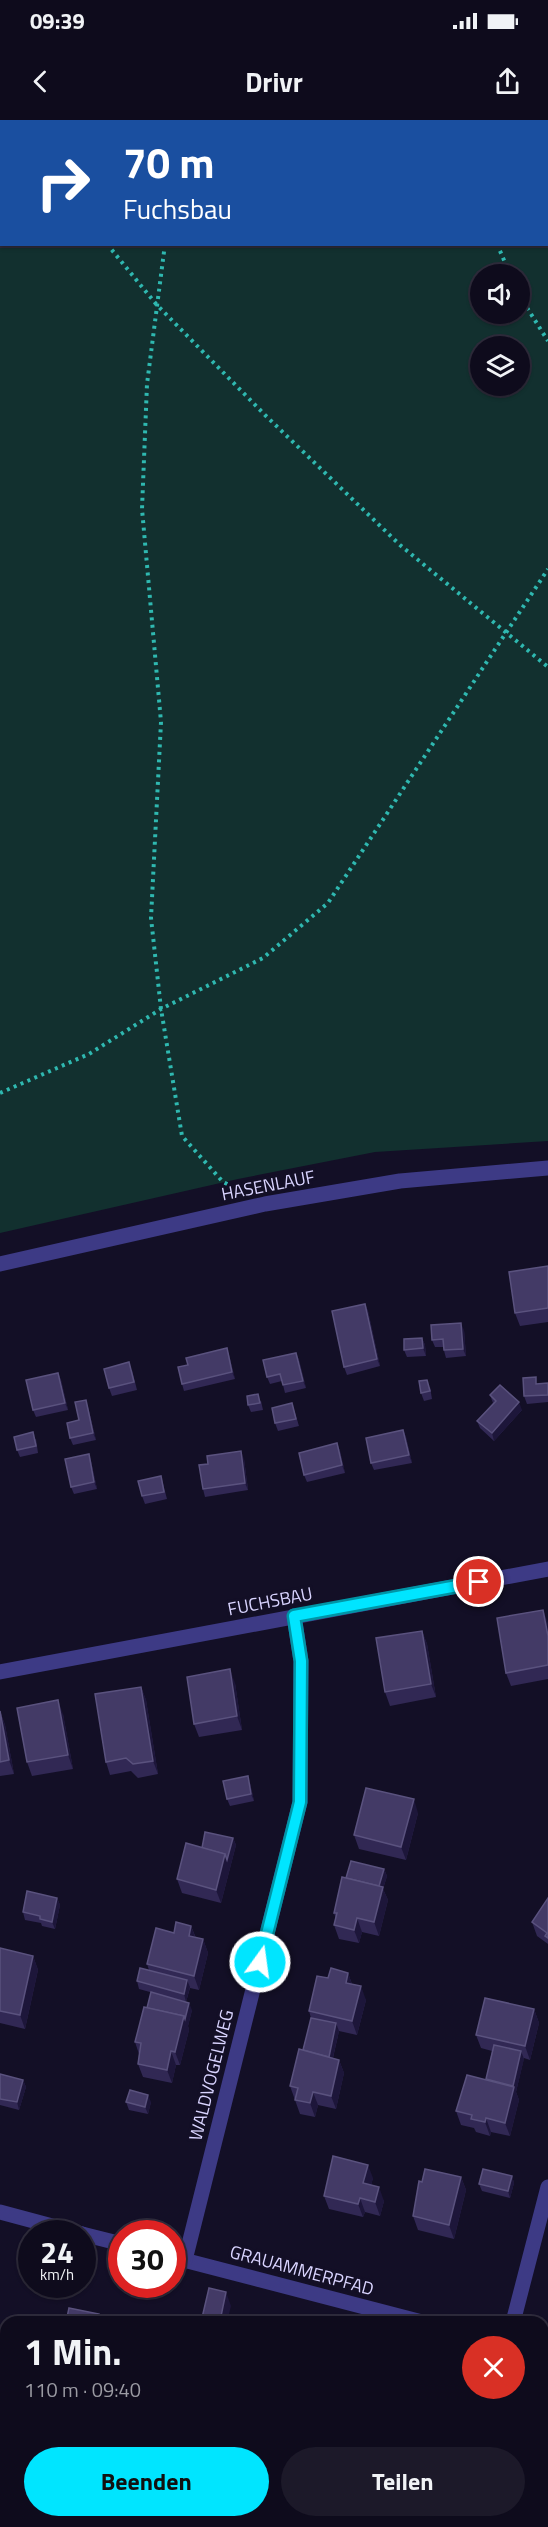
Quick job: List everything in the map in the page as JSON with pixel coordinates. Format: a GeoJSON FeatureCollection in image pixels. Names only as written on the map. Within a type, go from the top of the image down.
{"type":"FeatureCollection","features":[{"type":"Feature","properties":{"kind":"street","name":"HASENLAUF"},"geometry":{"type":"LineString","coordinates":[[0,1264],[265,1204],[400,1181],[548,1168]]}},
{"type":"Feature","properties":{"kind":"street","name":"FUCHSBAU"},"geometry":{"type":"LineString","coordinates":[[0,1672],[548,1569]]}},
{"type":"Feature","properties":{"kind":"street","name":"WALDVOGELWEG"},"geometry":{"type":"LineString","coordinates":[[186,2232],[300,1802],[301,1661],[294,1616]]}},
{"type":"Feature","properties":{"kind":"street"},"geometry":{"type":"LineString","coordinates":[[515,2316],[548,2187]]}},
{"type":"Feature","properties":{"kind":"street"},"geometry":{"type":"LineString","coordinates":[[0,2212],[30,2220]]}},
{"type":"Feature","properties":{"kind":"street","name":"GRAUAMMERPFAD"},"geometry":{"type":"LineString","coordinates":[[186,2260],[399,2316]]}},
{"type":"Feature","properties":{"kind":"path"},"geometry":{"type":"LineString","coordinates":[[109,246],[156,304],[265,415],[400,545],[548,666]]}},
{"type":"Feature","properties":{"kind":"path"},"geometry":{"type":"LineString","coordinates":[[165,246],[147,384],[142,509],[161,722],[151,918],[161,1009],[182,1136],[223,1182],[265,1204]]}},
{"type":"Feature","properties":{"kind":"path"},"geometry":{"type":"LineString","coordinates":[[498,246],[506,264]]}},
{"type":"Feature","properties":{"kind":"path"},"geometry":{"type":"LineString","coordinates":[[530,312],[548,341]]}},
{"type":"Feature","properties":{"kind":"path"},"geometry":{"type":"LineString","coordinates":[[0,1093],[88,1054],[161,1009],[263,958],[328,903],[548,569]]}},
{"type":"Feature","properties":{"kind":"green space"},"geometry":{"type":"Polygon","coordinates":[[[0,246],[548,246],[548,1141],[375,1152],[238,1179],[0,1233],[0,246]]]}},
{"type":"Feature","properties":{"kind":"building"},"geometry":{"type":"Polygon","coordinates":[[[548,1266],[548,1308],[515,1313],[509,1272],[548,1266]]]}},
{"type":"Feature","properties":{"kind":"building"},"geometry":{"type":"Polygon","coordinates":[[[365,1304],[377,1359],[344,1367],[332,1311],[365,1304]]]}},
{"type":"Feature","properties":{"kind":"building"},"geometry":{"type":"Polygon","coordinates":[[[461,1323],[463,1349],[444,1350],[443,1339],[432,1340],[431,1325],[461,1323]]]}},
{"type":"Feature","properties":{"kind":"building"},"geometry":{"type":"Polygon","coordinates":[[[422,1338],[423,1348],[404,1350],[404,1339],[422,1338]]]}},
{"type":"Feature","properties":{"kind":"building"},"geometry":{"type":"Polygon","coordinates":[[[227,1348],[232,1372],[182,1384],[178,1367],[188,1365],[186,1358],[227,1348]]]}},
{"type":"Feature","properties":{"kind":"building"},"geometry":{"type":"Polygon","coordinates":[[[296,1353],[303,1381],[283,1385],[280,1374],[267,1377],[263,1360],[296,1353]]]}},
{"type":"Feature","properties":{"kind":"building"},"geometry":{"type":"Polygon","coordinates":[[[129,1362],[134,1382],[109,1388],[104,1369],[129,1362]]]}},
{"type":"Feature","properties":{"kind":"building"},"geometry":{"type":"Polygon","coordinates":[[[58,1373],[65,1403],[33,1410],[26,1380],[58,1373]]]}},
{"type":"Feature","properties":{"kind":"building"},"geometry":{"type":"Polygon","coordinates":[[[536,1377],[536,1384],[548,1383],[548,1395],[524,1396],[523,1378],[536,1377]]]}},
{"type":"Feature","properties":{"kind":"building"},"geometry":{"type":"Polygon","coordinates":[[[427,1380],[430,1391],[421,1393],[419,1381],[427,1380]]]}},
{"type":"Feature","properties":{"kind":"building"},"geometry":{"type":"Polygon","coordinates":[[[500,1385],[519,1402],[492,1433],[477,1421],[496,1401],[490,1395],[500,1385]]]}},
{"type":"Feature","properties":{"kind":"building"},"geometry":{"type":"Polygon","coordinates":[[[258,1394],[260,1403],[248,1405],[247,1396],[258,1394]]]}},
{"type":"Feature","properties":{"kind":"building"},"geometry":{"type":"Polygon","coordinates":[[[86,1400],[93,1433],[70,1438],[67,1423],[79,1420],[75,1402],[86,1400]]]}},
{"type":"Feature","properties":{"kind":"building"},"geometry":{"type":"Polygon","coordinates":[[[292,1403],[296,1419],[275,1423],[272,1408],[292,1403]]]}},
{"type":"Feature","properties":{"kind":"building"},"geometry":{"type":"Polygon","coordinates":[[[403,1430],[409,1455],[371,1463],[366,1438],[403,1430]]]}},
{"type":"Feature","properties":{"kind":"building"},"geometry":{"type":"Polygon","coordinates":[[[33,1432],[36,1446],[17,1450],[14,1437],[33,1432]]]}},
{"type":"Feature","properties":{"kind":"building"},"geometry":{"type":"Polygon","coordinates":[[[337,1443],[342,1465],[304,1475],[299,1453],[337,1443]]]}},
{"type":"Feature","properties":{"kind":"building"},"geometry":{"type":"Polygon","coordinates":[[[241,1451],[245,1483],[203,1489],[199,1465],[208,1464],[207,1456],[241,1451]]]}},
{"type":"Feature","properties":{"kind":"building"},"geometry":{"type":"Polygon","coordinates":[[[89,1454],[94,1482],[71,1487],[65,1459],[89,1454]]]}},
{"type":"Feature","properties":{"kind":"building"},"geometry":{"type":"Polygon","coordinates":[[[161,1476],[164,1492],[142,1496],[138,1481],[161,1476]]]}},
{"type":"Feature","properties":{"kind":"building"},"geometry":{"type":"Polygon","coordinates":[[[543,1610],[548,1636],[548,1665],[506,1673],[497,1618],[543,1610]]]}},
{"type":"Feature","properties":{"kind":"building"},"geometry":{"type":"Polygon","coordinates":[[[422,1631],[431,1684],[385,1692],[376,1638],[422,1631]]]}},
{"type":"Feature","properties":{"kind":"building"},"geometry":{"type":"Polygon","coordinates":[[[230,1669],[237,1716],[194,1724],[187,1677],[230,1669]]]}},
{"type":"Feature","properties":{"kind":"building"},"geometry":{"type":"Polygon","coordinates":[[[141,1687],[153,1761],[133,1764],[126,1758],[106,1762],[95,1694],[141,1687]]]}},
{"type":"Feature","properties":{"kind":"building"},"geometry":{"type":"Polygon","coordinates":[[[58,1700],[68,1755],[27,1762],[17,1708],[58,1700]]]}},
{"type":"Feature","properties":{"kind":"building"},"geometry":{"type":"Polygon","coordinates":[[[0,1711],[9,1760],[0,1762],[0,1711]]]}},
{"type":"Feature","properties":{"kind":"building"},"geometry":{"type":"Polygon","coordinates":[[[248,1776],[251,1794],[227,1799],[223,1781],[248,1776]]]}},
{"type":"Feature","properties":{"kind":"building"},"geometry":{"type":"Polygon","coordinates":[[[366,1788],[414,1799],[401,1847],[354,1835],[366,1788]]]}},
{"type":"Feature","properties":{"kind":"building"},"geometry":{"type":"Polygon","coordinates":[[[205,1832],[233,1838],[227,1860],[225,1854],[202,1848],[205,1832]]]}},
{"type":"Feature","properties":{"kind":"building"},"geometry":{"type":"Polygon","coordinates":[[[186,1843],[225,1854],[216,1890],[177,1879],[186,1843]]]}},
{"type":"Feature","properties":{"kind":"building"},"geometry":{"type":"Polygon","coordinates":[[[351,1861],[384,1869],[379,1886],[346,1878],[351,1861]]]}},
{"type":"Feature","properties":{"kind":"building"},"geometry":{"type":"Polygon","coordinates":[[[342,1877],[383,1887],[374,1922],[357,1918],[354,1930],[334,1925],[337,1913],[334,1913],[342,1877]]]}},
{"type":"Feature","properties":{"kind":"building"},"geometry":{"type":"Polygon","coordinates":[[[27,1891],[57,1898],[52,1922],[23,1912],[27,1891]]]}},
{"type":"Feature","properties":{"kind":"building"},"geometry":{"type":"Polygon","coordinates":[[[548,1898],[548,1938],[545,1936],[547,1933],[532,1922],[548,1898]]]}},
{"type":"Feature","properties":{"kind":"building"},"geometry":{"type":"Polygon","coordinates":[[[176,1922],[191,1926],[189,1936],[203,1939],[194,1976],[147,1964],[156,1928],[174,1933],[176,1922]]]}},
{"type":"Feature","properties":{"kind":"building"},"geometry":{"type":"Polygon","coordinates":[[[0,1948],[33,1956],[20,2015],[0,2011],[0,1948]]]}},
{"type":"Feature","properties":{"kind":"building"},"geometry":{"type":"Polygon","coordinates":[[[140,1968],[187,1980],[184,1994],[137,1981],[140,1968]]]}},
{"type":"Feature","properties":{"kind":"building"},"geometry":{"type":"Polygon","coordinates":[[[331,1968],[348,1973],[346,1983],[361,1986],[352,2021],[309,2011],[317,1976],[328,1978],[331,1968]]]}},
{"type":"Feature","properties":{"kind":"building"},"geometry":{"type":"Polygon","coordinates":[[[151,1992],[189,2003],[185,2019],[184,2016],[147,2008],[151,1992]]]}},
{"type":"Feature","properties":{"kind":"building"},"geometry":{"type":"Polygon","coordinates":[[[485,1998],[534,2009],[525,2046],[476,2035],[485,1998]]]}},
{"type":"Feature","properties":{"kind":"building"},"geometry":{"type":"Polygon","coordinates":[[[144,2007],[184,2016],[175,2052],[171,2051],[167,2070],[138,2064],[141,2043],[135,2042],[144,2007]]]}},
{"type":"Feature","properties":{"kind":"building"},"geometry":{"type":"Polygon","coordinates":[[[311,2018],[336,2023],[329,2057],[303,2050],[311,2018]]]}},
{"type":"Feature","properties":{"kind":"building"},"geometry":{"type":"Polygon","coordinates":[[[494,2045],[521,2051],[513,2086],[486,2079],[494,2045]]]}},
{"type":"Feature","properties":{"kind":"building"},"geometry":{"type":"Polygon","coordinates":[[[299,2049],[339,2060],[331,2096],[313,2092],[310,2103],[295,2100],[298,2088],[290,2086],[299,2049]]]}},
{"type":"Feature","properties":{"kind":"building"},"geometry":{"type":"Polygon","coordinates":[[[0,2074],[23,2080],[17,2102],[0,2099],[0,2074]]]}},
{"type":"Feature","properties":{"kind":"building"},"geometry":{"type":"Polygon","coordinates":[[[467,2075],[514,2087],[505,2123],[486,2118],[485,2122],[471,2119],[472,2115],[456,2111],[467,2075]]]}},
{"type":"Feature","properties":{"kind":"building"},"geometry":{"type":"Polygon","coordinates":[[[130,2090],[148,2095],[145,2107],[126,2102],[130,2090]]]}},
{"type":"Feature","properties":{"kind":"building"},"geometry":{"type":"Polygon","coordinates":[[[333,2156],[368,2165],[363,2183],[379,2187],[375,2202],[360,2198],[358,2204],[324,2196],[333,2156]]]}},
{"type":"Feature","properties":{"kind":"building"},"geometry":{"type":"Polygon","coordinates":[[[425,2169],[461,2177],[449,2225],[413,2216],[419,2181],[422,2182],[425,2169]]]}},
{"type":"Feature","properties":{"kind":"building"},"geometry":{"type":"Polygon","coordinates":[[[483,2169],[512,2176],[508,2191],[479,2184],[483,2169]]]}},
{"type":"Feature","properties":{"kind":"building"},"geometry":{"type":"Polygon","coordinates":[[[209,2288],[226,2292],[221,2316],[202,2316],[209,2288]]]}},
{"type":"Feature","properties":{"kind":"building"},"geometry":{"type":"Polygon","coordinates":[[[69,2308],[99,2314],[98,2316],[67,2316],[69,2308]]]}},
{"type":"Feature","properties":{"kind":"route"},"geometry":{"type":"LineString","coordinates":[[260,1962],[300,1802],[301,1661],[294,1616],[479,1582]]}}]}
